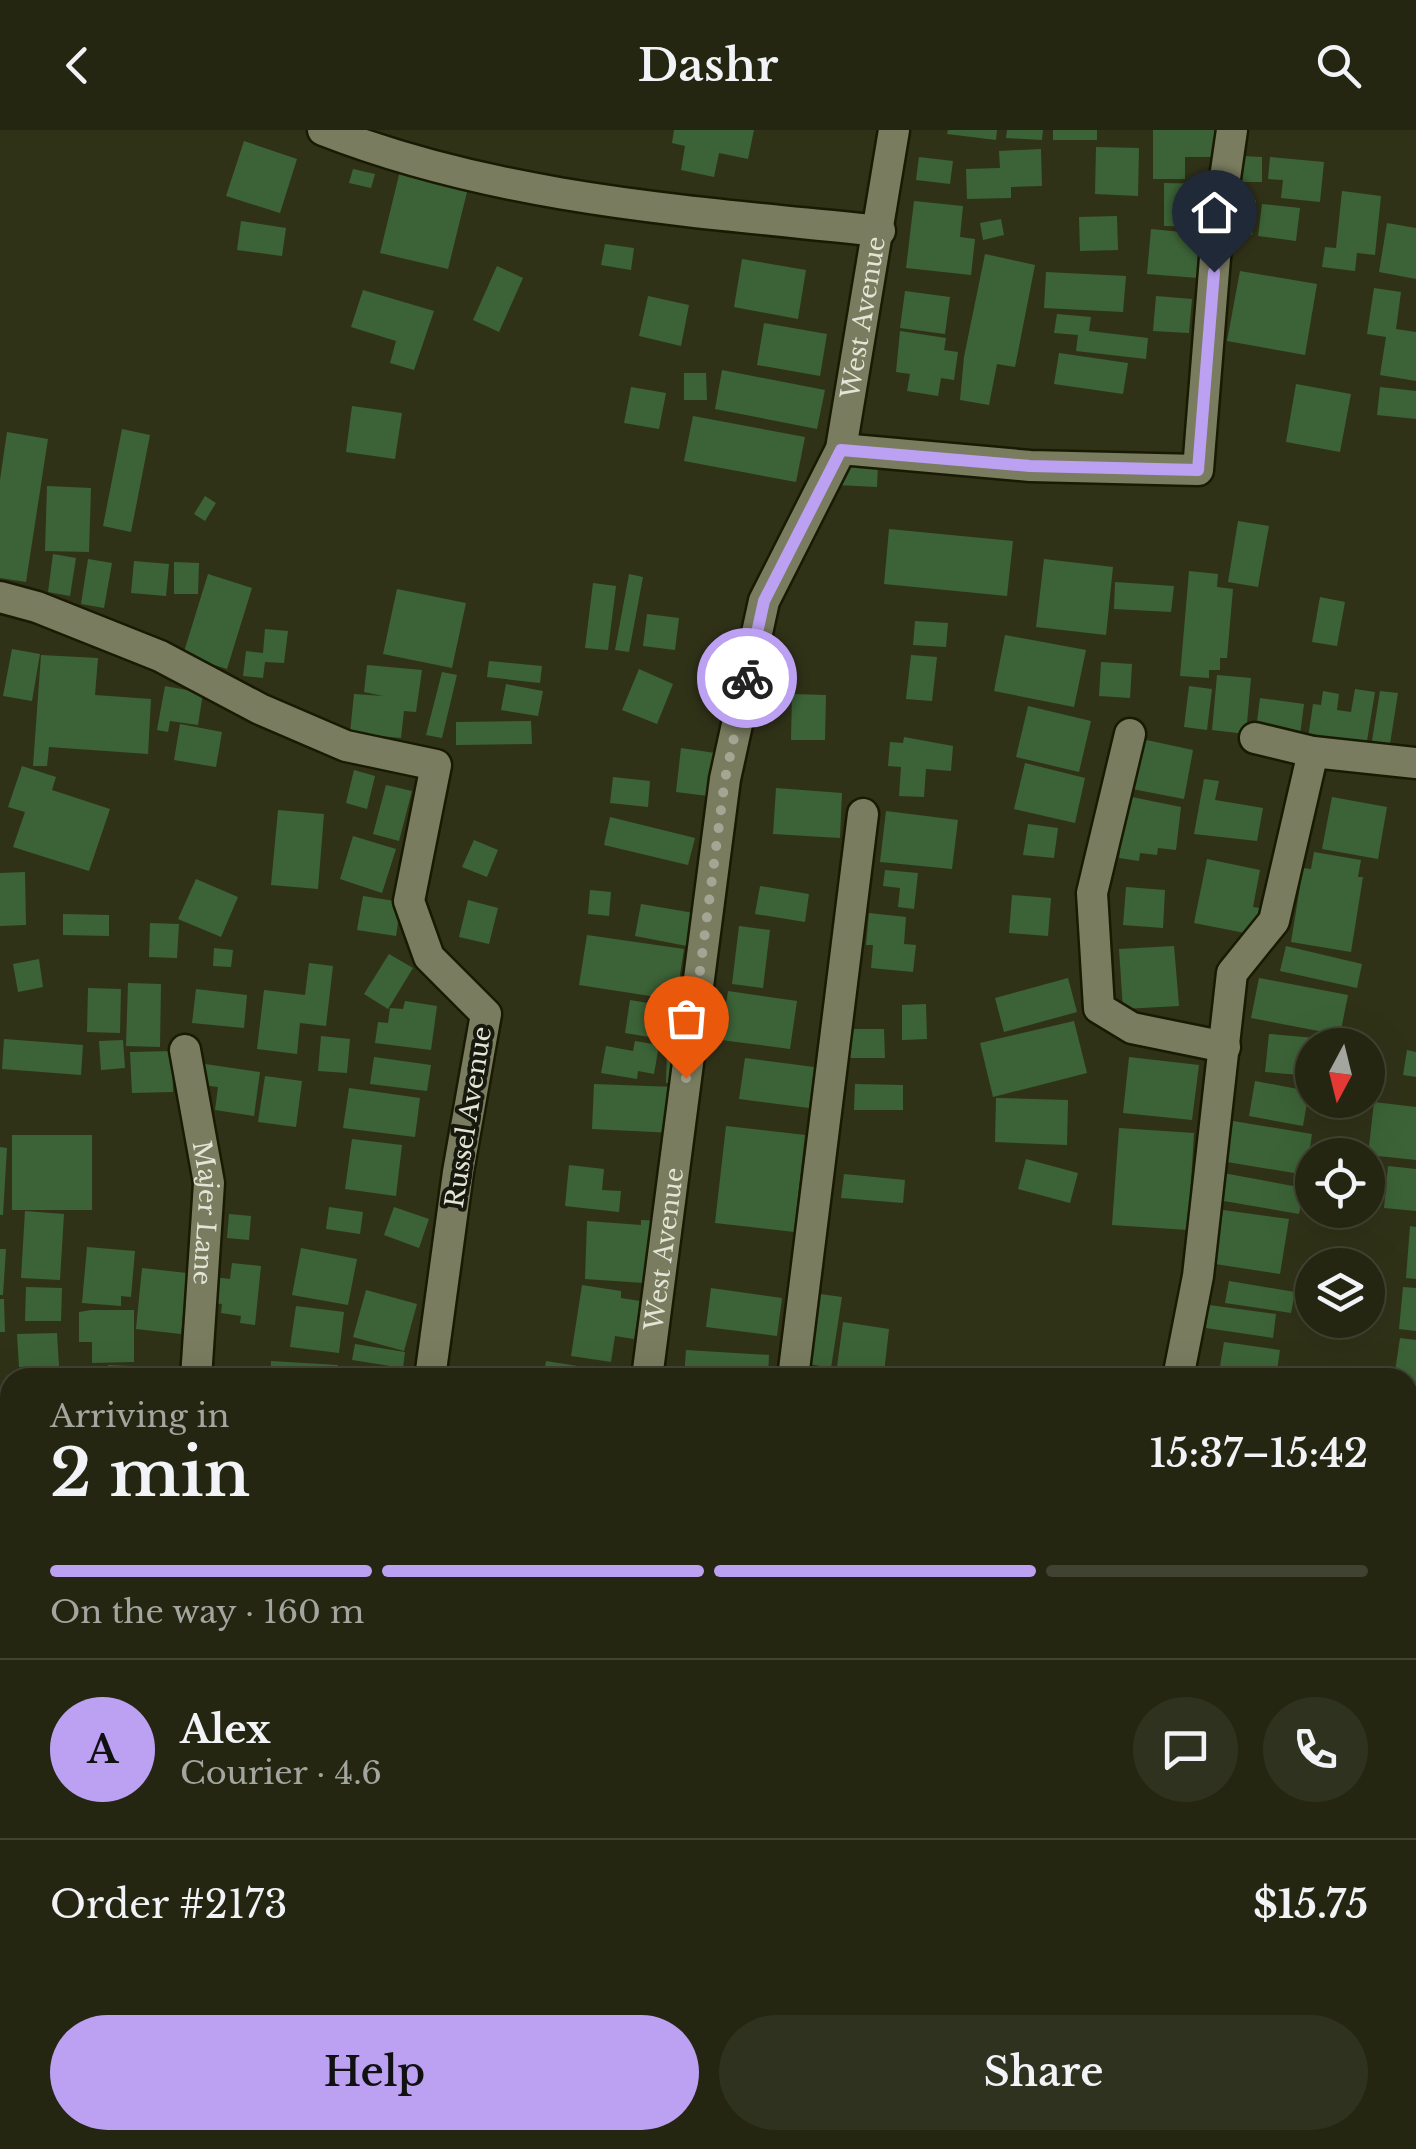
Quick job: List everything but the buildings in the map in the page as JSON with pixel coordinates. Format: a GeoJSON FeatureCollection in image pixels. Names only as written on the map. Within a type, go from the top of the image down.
{"type":"FeatureCollection","features":[{"type":"Feature","properties":{"kind":"street"},"geometry":{"type":"LineString","coordinates":[[323,130],[380,152],[464,176],[583,200],[880,231]]}},
{"type":"Feature","properties":{"kind":"street","name":"West Avenue"},"geometry":{"type":"LineString","coordinates":[[648,1368],[725,779],[764,601],[841,450],[894,130]]}},
{"type":"Feature","properties":{"kind":"street"},"geometry":{"type":"LineString","coordinates":[[841,450],[1030,466],[1198,470],[1217,233],[1232,130]]}},
{"type":"Feature","properties":{"kind":"street","name":"Russel Avenue"},"geometry":{"type":"LineString","coordinates":[[0,598],[37,607],[160,656],[260,709],[346,746],[436,764],[409,902],[429,957],[486,1014],[458,1172],[431,1368]]}},
{"type":"Feature","properties":{"kind":"street"},"geometry":{"type":"LineString","coordinates":[[1130,734],[1092,893],[1098,1008],[1132,1028],[1226,1047]]}},
{"type":"Feature","properties":{"kind":"street"},"geometry":{"type":"LineString","coordinates":[[1255,738],[1312,752],[1416,763]]}},
{"type":"Feature","properties":{"kind":"street"},"geometry":{"type":"LineString","coordinates":[[1180,1368],[1198,1276],[1232,974],[1274,921],[1312,752]]}},
{"type":"Feature","properties":{"kind":"street"},"geometry":{"type":"LineString","coordinates":[[793,1368],[863,814]]}},
{"type":"Feature","properties":{"kind":"street","name":"Majer Lane"},"geometry":{"type":"LineString","coordinates":[[185,1050],[209,1183],[197,1368]]}},
{"type":"Feature","properties":{"kind":"way so far"},"geometry":{"type":"LineString","coordinates":[[686,1078],[725,779],[747,678]]}},
{"type":"Feature","properties":{"kind":"route"},"geometry":{"type":"LineString","coordinates":[[747,678],[764,601],[841,450],[1030,466],[1198,470],[1214,272]]}}]}
